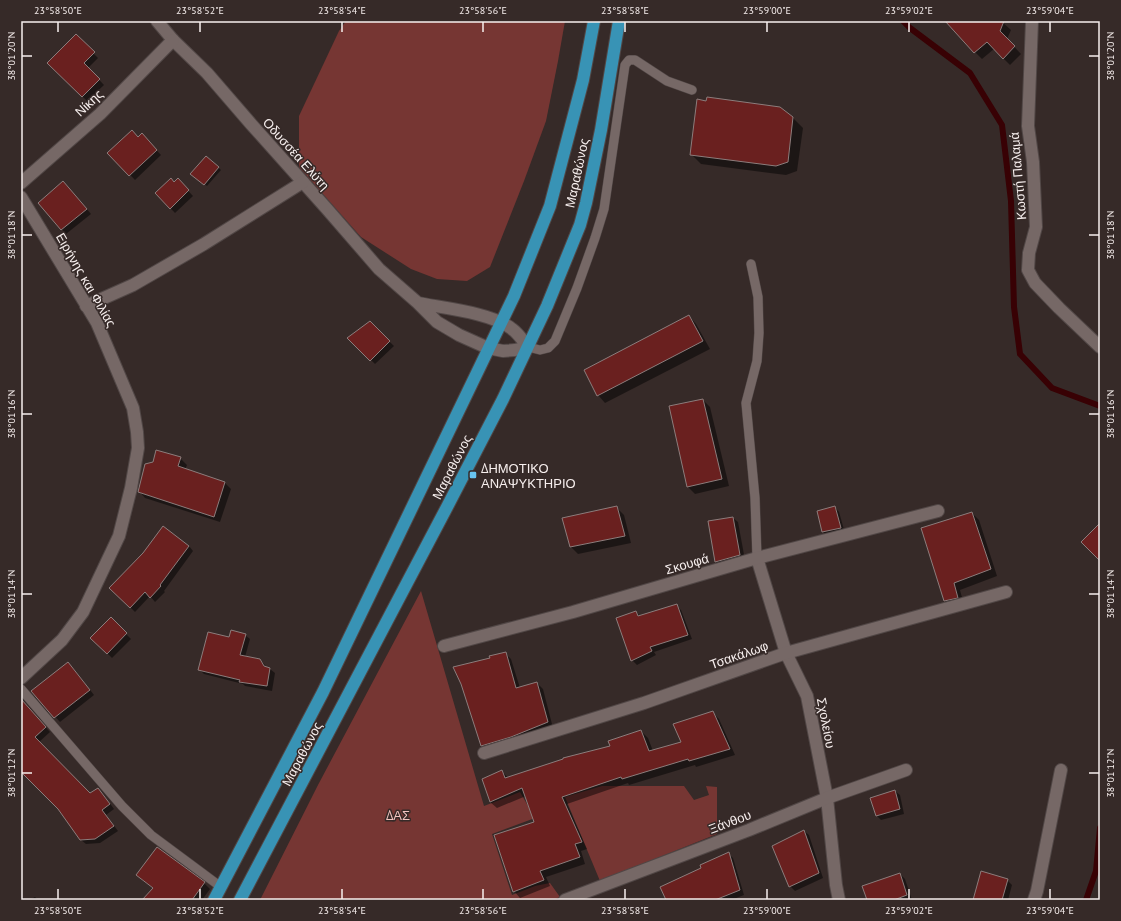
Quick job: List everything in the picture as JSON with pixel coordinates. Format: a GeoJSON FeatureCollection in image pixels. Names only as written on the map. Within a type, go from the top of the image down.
{"type":"FeatureCollection","features":[{"type":"Feature","properties":{"kind":"main road","name":"Μαραθώνος"},"geometry":{"type":"LineString","coordinates":[[214,900],[323,692],[514,296],[550,206],[583,80],[594,21]]}},
{"type":"Feature","properties":{"kind":"main road","name":"Μαραθώνος"},"geometry":{"type":"LineString","coordinates":[[240,900],[447,507],[528,347],[547,306],[580,225],[586,203],[601,130],[619,21]]}},
{"type":"Feature","properties":{"kind":"street","name":"Οδυσσέα Ελύτη"},"geometry":{"type":"LineString","coordinates":[[157,21],[173,40],[207,73],[379,269],[418,303],[437,322],[459,335],[488,348],[503,351],[528,347]]}},
{"type":"Feature","properties":{"kind":"street","name":"Κωστή Παλαμά"},"geometry":{"type":"LineString","coordinates":[[1032,21],[1028,126],[1033,162],[1036,227],[1029,253],[1028,270],[1035,283],[1100,347]]}},
{"type":"Feature","properties":{"kind":"street","name":"Νίκης"},"geometry":{"type":"LineString","coordinates":[[21,183],[100,114],[173,40]]}},
{"type":"Feature","properties":{"kind":"street"},"geometry":{"type":"LineString","coordinates":[[86,306],[133,285],[198,248],[303,182]]}},
{"type":"Feature","properties":{"kind":"street","name":"Ειρήνης και Φιλίας"},"geometry":{"type":"LineString","coordinates":[[21,197],[97,324],[132,408],[137,432],[138,448],[119,536],[83,612],[62,640],[21,678]]}},
{"type":"Feature","properties":{"kind":"street"},"geometry":{"type":"LineString","coordinates":[[418,303],[479,315],[501,322],[512,328],[521,336],[528,347]]}},
{"type":"Feature","properties":{"kind":"street","name":"Σκουφά"},"geometry":{"type":"LineString","coordinates":[[444,646],[573,612],[757,558],[938,511]]}},
{"type":"Feature","properties":{"kind":"street","name":"Σχολείου"},"geometry":{"type":"LineString","coordinates":[[757,558],[786,653],[807,696],[827,798],[836,885],[839,900]]}},
{"type":"Feature","properties":{"kind":"street","name":"Τσακάλωφ"},"geometry":{"type":"LineString","coordinates":[[484,753],[644,703],[786,653],[1006,592]]}},
{"type":"Feature","properties":{"kind":"street","name":"Ξάνθου"},"geometry":{"type":"LineString","coordinates":[[565,900],[749,830],[827,798],[906,770]]}},
{"type":"Feature","properties":{"kind":"street"},"geometry":{"type":"LineString","coordinates":[[1034,900],[1061,770]]}},
{"type":"Feature","properties":{"kind":"lane"},"geometry":{"type":"LineString","coordinates":[[528,347],[540,350],[548,348],[555,341],[577,288],[592,245],[604,209],[626,63],[629,60],[636,60],[667,81],[692,90]]}},
{"type":"Feature","properties":{"kind":"lane"},"geometry":{"type":"LineString","coordinates":[[751,264],[758,297],[760,334],[757,361],[746,403],[755,498],[757,558]]}},
{"type":"Feature","properties":{"kind":"lane"},"geometry":{"type":"LineString","coordinates":[[21,690],[122,806],[151,835],[221,887]]}},
{"type":"Feature","properties":{"kind":"green space"},"geometry":{"type":"Polygon","coordinates":[[[346,21],[565,21],[546,121],[524,181],[490,267],[467,281],[437,279],[411,269],[361,237],[299,167],[299,116],[339,31],[346,21]]]}},
{"type":"Feature","properties":{"kind":"green space","name":"ΔΑΣ"},"geometry":{"type":"Polygon","coordinates":[[[421,591],[484,806],[520,792],[535,818],[492,834],[512,895],[535,886],[550,883],[560,897],[553,900],[260,900],[318,785],[421,591]]]}},
{"type":"Feature","properties":{"kind":"green space"},"geometry":{"type":"Polygon","coordinates":[[[602,786],[684,786],[694,800],[709,795],[706,786],[717,787],[717,834],[600,881],[565,797],[602,786]]]}},
{"type":"Feature","properties":{"kind":"building"},"geometry":{"type":"Polygon","coordinates":[[[945,21],[1004,21],[1000,31],[1015,46],[1003,59],[987,42],[974,53],[945,21]]]}},
{"type":"Feature","properties":{"kind":"building"},"geometry":{"type":"Polygon","coordinates":[[[76,34],[95,52],[84,63],[100,79],[82,97],[47,63],[76,34]]]}},
{"type":"Feature","properties":{"kind":"building"},"geometry":{"type":"Polygon","coordinates":[[[707,97],[780,107],[793,117],[788,162],[776,166],[690,155],[697,99],[706,101],[707,97]]]}},
{"type":"Feature","properties":{"kind":"building"},"geometry":{"type":"Polygon","coordinates":[[[132,130],[138,137],[142,133],[157,150],[129,176],[107,153],[132,130]]]}},
{"type":"Feature","properties":{"kind":"building"},"geometry":{"type":"Polygon","coordinates":[[[206,156],[219,167],[204,185],[190,174],[206,156]]]}},
{"type":"Feature","properties":{"kind":"building"},"geometry":{"type":"Polygon","coordinates":[[[171,178],[174,182],[178,178],[189,190],[170,209],[155,193],[171,178]]]}},
{"type":"Feature","properties":{"kind":"building"},"geometry":{"type":"Polygon","coordinates":[[[63,181],[87,209],[61,230],[38,203],[63,181]]]}},
{"type":"Feature","properties":{"kind":"building"},"geometry":{"type":"Polygon","coordinates":[[[689,315],[703,341],[597,396],[584,370],[689,315]]]}},
{"type":"Feature","properties":{"kind":"building"},"geometry":{"type":"Polygon","coordinates":[[[370,321],[390,341],[370,361],[347,338],[370,321]]]}},
{"type":"Feature","properties":{"kind":"building"},"geometry":{"type":"Polygon","coordinates":[[[703,399],[722,479],[687,487],[669,406],[703,399]]]}},
{"type":"Feature","properties":{"kind":"building"},"geometry":{"type":"Polygon","coordinates":[[[156,450],[181,457],[178,466],[225,482],[214,517],[138,492],[145,464],[153,462],[156,450]]]}},
{"type":"Feature","properties":{"kind":"building"},"geometry":{"type":"Polygon","coordinates":[[[617,506],[625,536],[570,547],[562,518],[617,506]]]}},
{"type":"Feature","properties":{"kind":"building"},"geometry":{"type":"Polygon","coordinates":[[[835,506],[841,528],[822,532],[817,511],[835,506]]]}},
{"type":"Feature","properties":{"kind":"building"},"geometry":{"type":"Polygon","coordinates":[[[972,512],[991,569],[954,583],[958,598],[944,601],[921,528],[972,512]]]}},
{"type":"Feature","properties":{"kind":"building"},"geometry":{"type":"Polygon","coordinates":[[[733,517],[740,555],[715,562],[708,521],[733,517]]]}},
{"type":"Feature","properties":{"kind":"building"},"geometry":{"type":"Polygon","coordinates":[[[1100,523],[1100,561],[1081,542],[1100,523]]]}},
{"type":"Feature","properties":{"kind":"building"},"geometry":{"type":"Polygon","coordinates":[[[163,526],[189,546],[160,585],[161,586],[150,598],[145,592],[130,608],[109,588],[143,553],[163,526]]]}},
{"type":"Feature","properties":{"kind":"building"},"geometry":{"type":"Polygon","coordinates":[[[677,604],[688,635],[650,647],[652,651],[631,661],[616,618],[636,611],[638,616],[677,604]]]}},
{"type":"Feature","properties":{"kind":"building"},"geometry":{"type":"Polygon","coordinates":[[[111,617],[127,633],[107,654],[90,638],[111,617]]]}},
{"type":"Feature","properties":{"kind":"building"},"geometry":{"type":"Polygon","coordinates":[[[231,630],[246,634],[240,655],[260,659],[264,666],[270,668],[267,686],[239,682],[240,680],[198,670],[208,632],[229,637],[231,630]]]}},
{"type":"Feature","properties":{"kind":"building"},"geometry":{"type":"Polygon","coordinates":[[[506,652],[516,688],[537,682],[548,722],[511,737],[481,746],[461,684],[453,667],[490,658],[489,656],[506,652]]]}},
{"type":"Feature","properties":{"kind":"building"},"geometry":{"type":"Polygon","coordinates":[[[68,662],[90,690],[54,718],[31,691],[68,662]]]}},
{"type":"Feature","properties":{"kind":"building"},"geometry":{"type":"Polygon","coordinates":[[[21,699],[46,727],[35,737],[90,793],[98,788],[110,804],[102,810],[114,826],[95,839],[80,840],[58,809],[21,772],[21,699]]]}},
{"type":"Feature","properties":{"kind":"building"},"geometry":{"type":"Polygon","coordinates":[[[713,711],[730,749],[689,761],[688,759],[622,779],[621,777],[562,797],[582,842],[575,844],[580,857],[540,871],[544,880],[513,892],[494,835],[534,822],[522,788],[490,802],[482,779],[502,770],[505,778],[563,758],[610,746],[608,741],[641,730],[649,751],[681,742],[673,724],[713,711]]]}},
{"type":"Feature","properties":{"kind":"building"},"geometry":{"type":"Polygon","coordinates":[[[895,790],[900,809],[876,816],[870,798],[895,790]]]}},
{"type":"Feature","properties":{"kind":"building"},"geometry":{"type":"Polygon","coordinates":[[[804,830],[819,873],[789,887],[772,846],[804,830]]]}},
{"type":"Feature","properties":{"kind":"building"},"geometry":{"type":"Polygon","coordinates":[[[157,847],[205,882],[192,900],[142,900],[153,888],[136,875],[157,847]]]}},
{"type":"Feature","properties":{"kind":"building"},"geometry":{"type":"Polygon","coordinates":[[[729,852],[740,890],[715,900],[666,900],[660,887],[701,868],[700,865],[729,852]]]}},
{"type":"Feature","properties":{"kind":"building"},"geometry":{"type":"Polygon","coordinates":[[[981,871],[1008,879],[1002,900],[973,900],[981,871]]]}},
{"type":"Feature","properties":{"kind":"building"},"geometry":{"type":"Polygon","coordinates":[[[900,873],[907,895],[894,900],[867,900],[862,886],[900,873]]]}},
{"type":"Feature","properties":{"kind":"waterway"},"geometry":{"type":"LineString","coordinates":[[903,21],[910,28],[970,73],[1002,125],[1011,201],[1014,307],[1020,354],[1052,388],[1100,406]]}},
{"type":"Feature","properties":{"kind":"waterway"},"geometry":{"type":"LineString","coordinates":[[1086,900],[1096,871],[1100,828]]}},
{"type":"Feature","properties":{"kind":"place","name":"ΔΗΜΟΤΙΚΟ ΑΝΑΨΥΚΤΗΡΙΟ"},"geometry":{"type":"Point","coordinates":[473,475]}}]}
